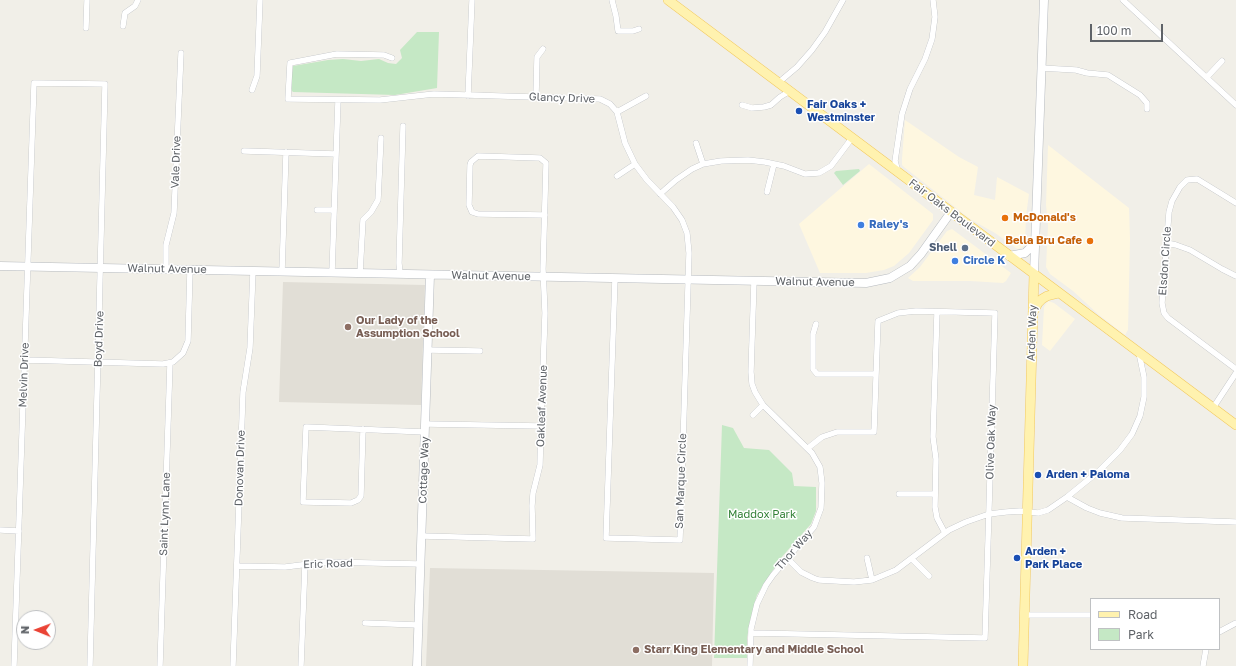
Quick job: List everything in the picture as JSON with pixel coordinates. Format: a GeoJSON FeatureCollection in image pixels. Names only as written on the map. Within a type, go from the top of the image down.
{"type":"FeatureCollection","features":[{"type":"Feature","properties":{"kind":"main road","name":"Fair Oaks Boulevard"},"geometry":{"type":"LineString","coordinates":[[668,0],[1236,425]]}},
{"type":"Feature","properties":{"kind":"main road","name":"Arden Way"},"geometry":{"type":"LineString","coordinates":[[1023,666],[1032,313],[1044,0]]}},
{"type":"Feature","properties":{"kind":"main road","name":"Walnut Avenue"},"geometry":{"type":"LineString","coordinates":[[0,266],[862,283],[890,278],[904,270],[916,260],[951,212]]}},
{"type":"Feature","properties":{"kind":"main road"},"geometry":{"type":"LineString","coordinates":[[1009,256],[1025,253],[1032,246],[1035,240]]}},
{"type":"Feature","properties":{"kind":"main road","name":"Cottage Way"},"geometry":{"type":"LineString","coordinates":[[417,666],[430,275]]}},
{"type":"Feature","properties":{"kind":"main road"},"geometry":{"type":"LineString","coordinates":[[1032,313],[1042,299],[1059,293]]}},
{"type":"Feature","properties":{"kind":"street"},"geometry":{"type":"LineString","coordinates":[[86,28],[87,0]]}},
{"type":"Feature","properties":{"kind":"street"},"geometry":{"type":"LineString","coordinates":[[123,26],[125,13],[135,6],[138,0]]}},
{"type":"Feature","properties":{"kind":"street"},"geometry":{"type":"LineString","coordinates":[[252,90],[257,76],[260,0]]}},
{"type":"Feature","properties":{"kind":"street"},"geometry":{"type":"LineString","coordinates":[[468,96],[472,0]]}},
{"type":"Feature","properties":{"kind":"street"},"geometry":{"type":"LineString","coordinates":[[612,0],[618,31],[632,32],[639,29]]}},
{"type":"Feature","properties":{"kind":"street"},"geometry":{"type":"LineString","coordinates":[[778,83],[812,50],[825,32],[843,0]]}},
{"type":"Feature","properties":{"kind":"street"},"geometry":{"type":"LineString","coordinates":[[898,172],[895,161],[902,114],[910,89],[925,59],[932,38],[935,17],[933,0]]}},
{"type":"Feature","properties":{"kind":"street"},"geometry":{"type":"LineString","coordinates":[[1123,0],[1236,105]]}},
{"type":"Feature","properties":{"kind":"street"},"geometry":{"type":"LineString","coordinates":[[536,96],[537,57],[543,49]]}},
{"type":"Feature","properties":{"kind":"street","name":"Vale Drive"},"geometry":{"type":"LineString","coordinates":[[166,269],[166,245],[174,213],[181,53]]}},
{"type":"Feature","properties":{"kind":"street","name":"Glancy Drive"},"geometry":{"type":"LineString","coordinates":[[392,58],[384,55],[337,54],[290,63],[288,99],[380,100],[434,94],[597,98],[610,104],[617,112]]}},
{"type":"Feature","properties":{"kind":"street"},"geometry":{"type":"LineString","coordinates":[[1207,78],[1222,61]]}},
{"type":"Feature","properties":{"kind":"street"},"geometry":{"type":"LineString","coordinates":[[1041,68],[1076,70],[1108,75],[1140,95],[1147,103],[1147,109]]}},
{"type":"Feature","properties":{"kind":"street","name":"Melvin Drive"},"geometry":{"type":"LineString","coordinates":[[14,666],[34,83]]}},
{"type":"Feature","properties":{"kind":"street","name":"Boyd Drive"},"geometry":{"type":"LineString","coordinates":[[34,83],[105,84],[90,666]]}},
{"type":"Feature","properties":{"kind":"street"},"geometry":{"type":"LineString","coordinates":[[742,105],[752,108],[771,105],[790,91]]}},
{"type":"Feature","properties":{"kind":"street"},"geometry":{"type":"LineString","coordinates":[[646,96],[617,112],[625,143],[635,164],[679,216],[687,233],[690,252],[689,280]]}},
{"type":"Feature","properties":{"kind":"street"},"geometry":{"type":"LineString","coordinates":[[332,273],[338,100]]}},
{"type":"Feature","properties":{"kind":"street"},"geometry":{"type":"LineString","coordinates":[[400,274],[399,264],[403,126]]}},
{"type":"Feature","properties":{"kind":"street"},"geometry":{"type":"LineString","coordinates":[[360,273],[363,220],[371,212],[378,200],[381,138]]}},
{"type":"Feature","properties":{"kind":"street"},"geometry":{"type":"LineString","coordinates":[[660,194],[685,173],[703,164],[732,160],[748,160],[784,166],[802,174],[812,175],[819,173],[831,166],[852,138]]}},
{"type":"Feature","properties":{"kind":"street"},"geometry":{"type":"LineString","coordinates":[[696,143],[703,164]]}},
{"type":"Feature","properties":{"kind":"street"},"geometry":{"type":"LineString","coordinates":[[244,151],[336,154]]}},
{"type":"Feature","properties":{"kind":"street"},"geometry":{"type":"LineString","coordinates":[[282,272],[286,152]]}},
{"type":"Feature","properties":{"kind":"street","name":"Oakleaf Avenue"},"geometry":{"type":"LineString","coordinates":[[421,536],[533,539],[533,493],[540,466],[544,313],[543,269],[547,167],[545,161],[540,158],[478,156],[475,158],[470,165],[469,205],[472,212],[478,214],[545,215]]}},
{"type":"Feature","properties":{"kind":"street"},"geometry":{"type":"LineString","coordinates":[[617,176],[635,164]]}},
{"type":"Feature","properties":{"kind":"street"},"geometry":{"type":"LineString","coordinates":[[767,192],[774,164]]}},
{"type":"Feature","properties":{"kind":"street","name":"Elsdon Circle"},"geometry":{"type":"LineString","coordinates":[[1236,203],[1200,180],[1194,178],[1187,180],[1180,187],[1172,200],[1169,212],[1162,303],[1164,312],[1171,320],[1236,369]]}},
{"type":"Feature","properties":{"kind":"street"},"geometry":{"type":"LineString","coordinates":[[317,210],[334,210]]}},
{"type":"Feature","properties":{"kind":"street"},"geometry":{"type":"LineString","coordinates":[[1167,243],[1190,250],[1236,276]]}},
{"type":"Feature","properties":{"kind":"street"},"geometry":{"type":"LineString","coordinates":[[24,360],[170,363],[181,356],[188,344],[190,270]]}},
{"type":"Feature","properties":{"kind":"street","name":"Donovan Drive"},"geometry":{"type":"LineString","coordinates":[[233,666],[243,392],[250,348],[253,271]]}},
{"type":"Feature","properties":{"kind":"street","name":"San Marque Circle"},"geometry":{"type":"LineString","coordinates":[[615,278],[606,538],[680,540],[689,280]]}},
{"type":"Feature","properties":{"kind":"street","name":"Thor Way"},"geometry":{"type":"LineString","coordinates":[[750,666],[751,633],[754,616],[762,592],[773,575],[810,533],[817,521],[821,508],[822,483],[821,471],[816,458],[808,448],[763,405],[755,392],[751,376],[754,281]]}},
{"type":"Feature","properties":{"kind":"street","name":"Olive Oak Way"},"geometry":{"type":"LineString","coordinates":[[751,633],[984,638],[995,313],[907,312],[889,316],[878,321],[874,432],[837,432],[822,437],[808,448]]}},
{"type":"Feature","properties":{"kind":"street"},"geometry":{"type":"LineString","coordinates":[[937,312],[933,438],[936,459],[935,507],[937,518],[945,533]]}},
{"type":"Feature","properties":{"kind":"street"},"geometry":{"type":"LineString","coordinates":[[816,324],[813,334],[813,369],[817,374],[876,374]]}},
{"type":"Feature","properties":{"kind":"street"},"geometry":{"type":"LineString","coordinates":[[427,350],[480,351]]}},
{"type":"Feature","properties":{"kind":"street"},"geometry":{"type":"LineString","coordinates":[[787,558],[801,572],[820,580],[854,582],[872,580],[888,574],[912,559],[945,533],[966,522],[989,514],[1020,511],[1042,512],[1048,510],[1067,498],[1103,468],[1120,450],[1132,434],[1140,416],[1144,397],[1144,377],[1139,353]]}},
{"type":"Feature","properties":{"kind":"street","name":"Saint Lynn Lane"},"geometry":{"type":"LineString","coordinates":[[160,666],[170,363]]}},
{"type":"Feature","properties":{"kind":"street"},"geometry":{"type":"LineString","coordinates":[[1212,408],[1236,373]]}},
{"type":"Feature","properties":{"kind":"street"},"geometry":{"type":"LineString","coordinates":[[752,415],[763,405]]}},
{"type":"Feature","properties":{"kind":"street"},"geometry":{"type":"LineString","coordinates":[[363,429],[361,496],[358,500],[351,503],[303,502],[306,426],[363,429],[541,426]]}},
{"type":"Feature","properties":{"kind":"street"},"geometry":{"type":"LineString","coordinates":[[899,494],[935,494]]}},
{"type":"Feature","properties":{"kind":"street"},"geometry":{"type":"LineString","coordinates":[[1067,498],[1100,513],[1122,518],[1236,522]]}},
{"type":"Feature","properties":{"kind":"street"},"geometry":{"type":"LineString","coordinates":[[0,530],[19,530]]}},
{"type":"Feature","properties":{"kind":"street"},"geometry":{"type":"LineString","coordinates":[[867,558],[872,580]]}},
{"type":"Feature","properties":{"kind":"street"},"geometry":{"type":"LineString","coordinates":[[912,559],[929,576]]}},
{"type":"Feature","properties":{"kind":"street","name":"Eric Road"},"geometry":{"type":"LineString","coordinates":[[237,566],[285,567],[325,562],[420,564]]}},
{"type":"Feature","properties":{"kind":"street"},"geometry":{"type":"LineString","coordinates":[[301,666],[305,564]]}},
{"type":"Feature","properties":{"kind":"street"},"geometry":{"type":"LineString","coordinates":[[1025,615],[1090,615]]}},
{"type":"Feature","properties":{"kind":"street"},"geometry":{"type":"LineString","coordinates":[[365,623],[418,625]]}},
{"type":"Feature","properties":{"kind":"street"},"geometry":{"type":"LineString","coordinates":[[1220,631],[1236,623]]}},
{"type":"Feature","properties":{"kind":"street"},"geometry":{"type":"LineString","coordinates":[[1204,666],[1206,650]]}},
{"type":"Feature","properties":{"kind":"shaded area"},"geometry":{"type":"Polygon","coordinates":[[[905,120],[959,157],[978,167],[974,195],[995,200],[997,177],[1029,194],[1026,216],[1025,244],[1023,247],[1018,249],[1016,248],[995,233],[970,219],[902,165],[905,120]]]}},
{"type":"Feature","properties":{"kind":"shaded area"},"geometry":{"type":"Polygon","coordinates":[[[1048,145],[1129,208],[1130,239],[1128,330],[1125,335],[1099,315],[1073,291],[1050,274],[1046,267],[1048,226],[1046,205],[1048,145]]]}},
{"type":"Feature","properties":{"kind":"shaded area"},"geometry":{"type":"Polygon","coordinates":[[[869,164],[933,214],[933,220],[909,253],[894,266],[884,270],[866,273],[820,273],[799,224],[869,164]]]}},
{"type":"Feature","properties":{"kind":"shaded area"},"geometry":{"type":"Polygon","coordinates":[[[952,229],[1011,273],[1006,281],[1003,283],[970,281],[913,281],[908,278],[920,267],[947,231],[952,229]]]}},
{"type":"Feature","properties":{"kind":"shaded area"},"geometry":{"type":"Polygon","coordinates":[[[283,282],[425,285],[421,405],[279,402],[283,282]]]}},
{"type":"Feature","properties":{"kind":"shaded area"},"geometry":{"type":"Polygon","coordinates":[[[1048,301],[1054,303],[1075,319],[1050,351],[1042,345],[1044,307],[1048,301]]]}},
{"type":"Feature","properties":{"kind":"shaded area"},"geometry":{"type":"Polygon","coordinates":[[[430,568],[714,573],[712,666],[426,666],[430,568]]]}},
{"type":"Feature","properties":{"kind":"green space"},"geometry":{"type":"Polygon","coordinates":[[[417,32],[439,32],[437,88],[395,95],[292,91],[290,85],[293,66],[343,59],[361,61],[379,59],[388,63],[396,64],[402,58],[400,50],[417,32]]]}},
{"type":"Feature","properties":{"kind":"green space"},"geometry":{"type":"Polygon","coordinates":[[[859,169],[860,171],[843,185],[834,173],[836,171],[859,169]]]}},
{"type":"Feature","properties":{"kind":"green space","name":"Maddox Park"},"geometry":{"type":"Polygon","coordinates":[[[722,425],[733,428],[744,448],[769,450],[792,473],[794,486],[816,487],[816,511],[811,524],[780,559],[757,595],[747,638],[747,658],[714,658],[722,425]]]}},
{"type":"Feature","properties":{"kind":"place","name":"Fair Oaks + Westminster"},"geometry":{"type":"Point","coordinates":[799,111]}},
{"type":"Feature","properties":{"kind":"place","name":"McDonald's"},"geometry":{"type":"Point","coordinates":[1005,218]}},
{"type":"Feature","properties":{"kind":"place","name":"Raley's"},"geometry":{"type":"Point","coordinates":[861,225]}},
{"type":"Feature","properties":{"kind":"place","name":"Bella Bru Cafe"},"geometry":{"type":"Point","coordinates":[1090,241]}},
{"type":"Feature","properties":{"kind":"place","name":"Shell"},"geometry":{"type":"Point","coordinates":[965,248]}},
{"type":"Feature","properties":{"kind":"place","name":"Circle K"},"geometry":{"type":"Point","coordinates":[955,261]}},
{"type":"Feature","properties":{"kind":"place","name":"Our Lady of the Assumption School"},"geometry":{"type":"Point","coordinates":[348,327]}},
{"type":"Feature","properties":{"kind":"place","name":"Arden + Paloma"},"geometry":{"type":"Point","coordinates":[1038,475]}},
{"type":"Feature","properties":{"kind":"place","name":"Arden + Park Place"},"geometry":{"type":"Point","coordinates":[1017,558]}},
{"type":"Feature","properties":{"kind":"place","name":"Starr King Elementary and Middle School"},"geometry":{"type":"Point","coordinates":[636,650]}}]}
